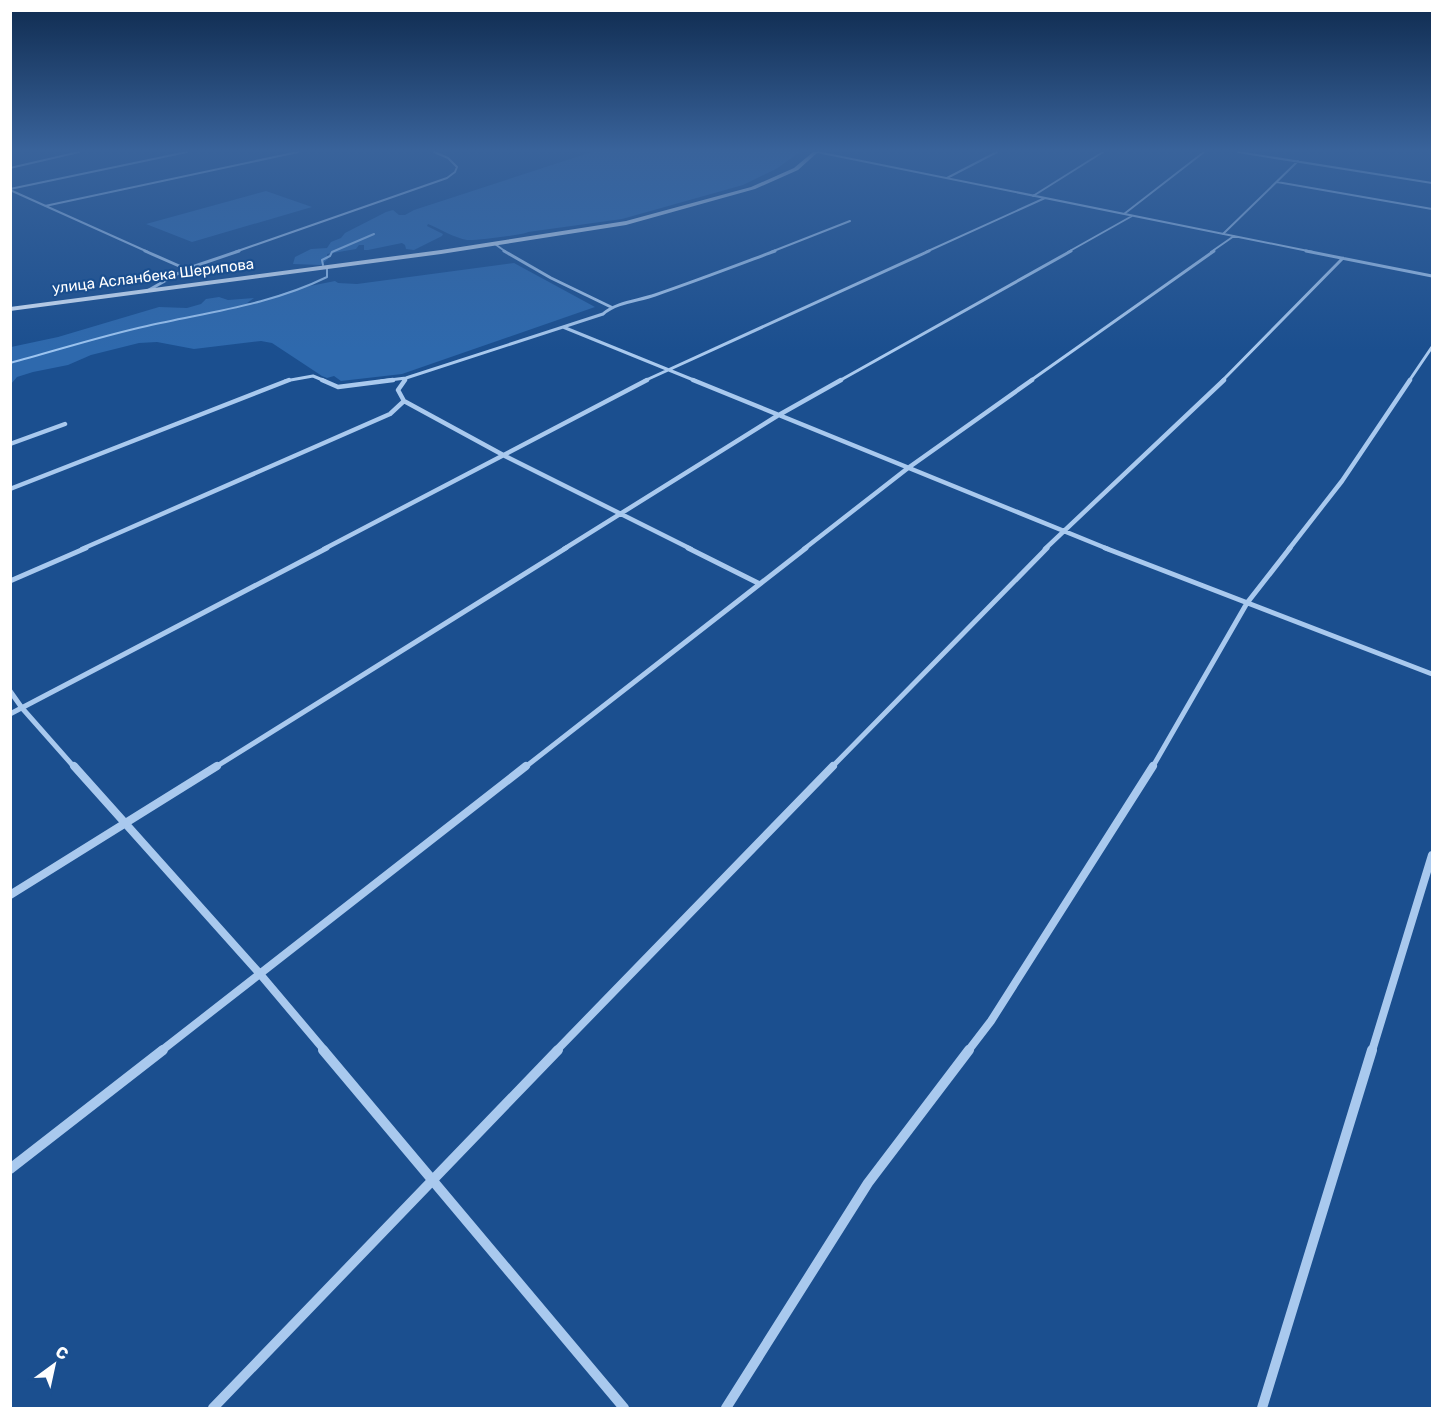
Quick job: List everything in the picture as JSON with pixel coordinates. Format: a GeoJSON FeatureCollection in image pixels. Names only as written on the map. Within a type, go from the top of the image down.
{"type":"FeatureCollection","features":[{"type":"Feature","properties":{"kind":"main road","name":"улица Асланбека Шерипова"},"geometry":{"type":"LineString","coordinates":[[10,309],[596,229],[642,218]]}},
{"type":"Feature","properties":{"kind":"street"},"geometry":{"type":"LineString","coordinates":[[72,218],[186,269]]}},
{"type":"Feature","properties":{"kind":"street"},"geometry":{"type":"LineString","coordinates":[[147,291],[186,269],[333,218]]}},
{"type":"Feature","properties":{"kind":"street"},"geometry":{"type":"LineString","coordinates":[[10,714],[666,370],[1000,218]]}},
{"type":"Feature","properties":{"kind":"street"},"geometry":{"type":"LineString","coordinates":[[10,895],[777,416],[1128,218]]}},
{"type":"Feature","properties":{"kind":"street"},"geometry":{"type":"LineString","coordinates":[[1143,218],[1432,276]]}},
{"type":"Feature","properties":{"kind":"street"},"geometry":{"type":"LineString","coordinates":[[1223,234],[1239,218]]}},
{"type":"Feature","properties":{"kind":"street"},"geometry":{"type":"LineString","coordinates":[[10,489],[291,379],[313,376],[338,387],[406,378],[603,314],[611,307],[638,301],[702,279],[850,221]]}},
{"type":"Feature","properties":{"kind":"street"},"geometry":{"type":"LineString","coordinates":[[10,1169],[908,468],[1234,236]]}},
{"type":"Feature","properties":{"kind":"street"},"geometry":{"type":"LineString","coordinates":[[495,243],[512,257],[541,274],[611,307]]}},
{"type":"Feature","properties":{"kind":"street"},"geometry":{"type":"LineString","coordinates":[[213,1408],[433,1178],[1063,531],[1188,416],[1343,258]]}},
{"type":"Feature","properties":{"kind":"street"},"geometry":{"type":"LineString","coordinates":[[563,327],[1063,531],[1432,674]]}},
{"type":"Feature","properties":{"kind":"street"},"geometry":{"type":"LineString","coordinates":[[726,1408],[868,1183],[991,1022],[1173,735],[1247,603],[1342,481],[1432,346]]}},
{"type":"Feature","properties":{"kind":"street"},"geometry":{"type":"LineString","coordinates":[[406,378],[398,390],[404,401],[505,456],[760,584]]}},
{"type":"Feature","properties":{"kind":"street"},"geometry":{"type":"LineString","coordinates":[[10,581],[390,414],[404,401]]}},
{"type":"Feature","properties":{"kind":"street"},"geometry":{"type":"LineString","coordinates":[[10,444],[65,424]]}},
{"type":"Feature","properties":{"kind":"street"},"geometry":{"type":"LineString","coordinates":[[10,691],[22,708],[260,974],[624,1408]]}},
{"type":"Feature","properties":{"kind":"street"},"geometry":{"type":"LineString","coordinates":[[1262,1408],[1432,855]]}},
{"type":"Feature","properties":{"kind":"shaded area"},"geometry":{"type":"Polygon","coordinates":[[[167,218],[274,218],[192,242],[146,224],[167,218]]]}},
{"type":"Feature","properties":{"kind":"shaded area"},"geometry":{"type":"Polygon","coordinates":[[[374,218],[625,218],[471,240],[428,224],[427,226],[443,234],[442,236],[414,250],[406,249],[402,243],[368,250],[364,250],[364,245],[359,245],[356,249],[327,254],[328,259],[321,265],[293,264],[295,257],[311,249],[327,248],[331,242],[341,238],[345,233],[374,218]]]}},
{"type":"Feature","properties":{"kind":"shaded area"},"geometry":{"type":"Polygon","coordinates":[[[514,263],[595,307],[402,374],[341,381],[334,376],[327,378],[322,376],[272,343],[261,341],[194,349],[157,342],[139,343],[91,355],[68,365],[17,377],[11,384],[11,347],[58,337],[159,307],[187,308],[201,304],[206,299],[219,297],[228,300],[254,298],[247,303],[255,303],[300,288],[335,281],[357,284],[514,263]]]}},
{"type":"Feature","properties":{"kind":"waterway"},"geometry":{"type":"LineString","coordinates":[[323,265],[322,260],[330,256],[332,252],[374,234]]}},
{"type":"Feature","properties":{"kind":"waterway"},"geometry":{"type":"LineString","coordinates":[[10,363],[130,330],[261,301],[305,287],[327,277],[327,269]]}}]}
